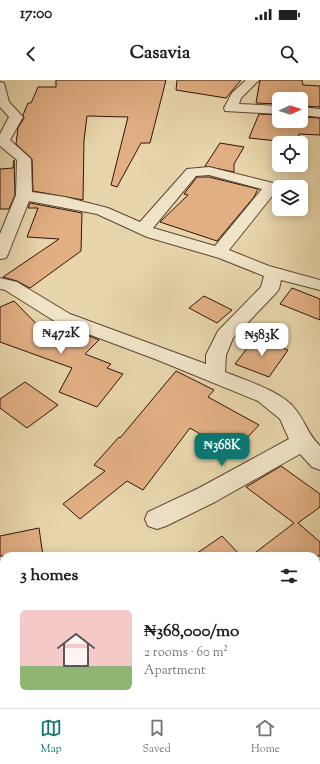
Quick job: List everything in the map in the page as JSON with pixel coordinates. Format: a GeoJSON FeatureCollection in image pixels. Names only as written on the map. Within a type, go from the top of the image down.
{"type":"FeatureCollection","features":[{"type":"Feature","properties":{"kind":"street"},"geometry":{"type":"LineString","coordinates":[[253,80],[236,96],[230,108],[243,107],[272,109]]}},
{"type":"Feature","properties":{"kind":"street"},"geometry":{"type":"LineString","coordinates":[[0,86],[3,103],[16,117],[1,141],[24,159],[24,195],[0,254]]}},
{"type":"Feature","properties":{"kind":"street"},"geometry":{"type":"LineString","coordinates":[[308,112],[320,113]]}},
{"type":"Feature","properties":{"kind":"street"},"geometry":{"type":"LineString","coordinates":[[143,229],[192,172],[209,171],[272,187],[218,253]]}},
{"type":"Feature","properties":{"kind":"street"},"geometry":{"type":"LineString","coordinates":[[24,195],[65,202],[102,211],[153,234],[218,253],[273,273],[320,285]]}},
{"type":"Feature","properties":{"kind":"street"},"geometry":{"type":"LineString","coordinates":[[215,376],[216,355],[225,335],[270,289],[273,273]]}},
{"type":"Feature","properties":{"kind":"street"},"geometry":{"type":"LineString","coordinates":[[0,283],[11,286],[63,318],[162,354],[265,396],[288,414],[302,442],[320,461]]}},
{"type":"Feature","properties":{"kind":"street"},"geometry":{"type":"LineString","coordinates":[[157,519],[207,495],[302,442]]}},
{"type":"Feature","properties":{"kind":"building"},"geometry":{"type":"Polygon","coordinates":[[[56,80],[166,80],[150,143],[141,143],[117,187],[111,185],[128,117],[87,116],[84,140],[83,200],[33,191],[32,159],[16,144],[18,128],[24,118],[23,115],[28,103],[31,103],[38,87],[56,87],[56,80]]]}},
{"type":"Feature","properties":{"kind":"building"},"geometry":{"type":"Polygon","coordinates":[[[177,80],[241,80],[226,98],[176,90],[177,80]]]}},
{"type":"Feature","properties":{"kind":"building"},"geometry":{"type":"Polygon","coordinates":[[[260,80],[302,80],[303,85],[320,86],[320,107],[308,106],[308,92],[272,92],[272,104],[256,103],[260,80]]]}},
{"type":"Feature","properties":{"kind":"building"},"geometry":{"type":"Polygon","coordinates":[[[259,114],[272,115],[272,128],[308,128],[308,117],[320,118],[320,135],[299,134],[298,136],[272,136],[272,140],[249,138],[259,114]]]}},
{"type":"Feature","properties":{"kind":"building"},"geometry":{"type":"Polygon","coordinates":[[[220,143],[244,147],[234,164],[234,172],[205,166],[220,143]]]}},
{"type":"Feature","properties":{"kind":"building"},"geometry":{"type":"Polygon","coordinates":[[[14,160],[15,195],[9,209],[0,209],[0,169],[13,168],[14,160]]]}},
{"type":"Feature","properties":{"kind":"building"},"geometry":{"type":"Polygon","coordinates":[[[197,177],[209,177],[258,189],[254,197],[217,241],[160,222],[188,195],[184,194],[197,177]]]}},
{"type":"Feature","properties":{"kind":"building"},"geometry":{"type":"Polygon","coordinates":[[[30,203],[82,213],[81,251],[30,288],[17,281],[3,277],[59,239],[27,237],[38,208],[28,208],[30,203]]]}},
{"type":"Feature","properties":{"kind":"building"},"geometry":{"type":"Polygon","coordinates":[[[292,288],[320,299],[320,320],[280,304],[292,288]]]}},
{"type":"Feature","properties":{"kind":"building"},"geometry":{"type":"Polygon","coordinates":[[[204,296],[232,310],[217,323],[189,308],[204,296]]]}},
{"type":"Feature","properties":{"kind":"building"},"geometry":{"type":"Polygon","coordinates":[[[14,301],[57,345],[72,329],[99,340],[85,354],[111,364],[107,368],[123,374],[97,407],[59,392],[72,368],[0,342],[0,307],[14,301]]]}},
{"type":"Feature","properties":{"kind":"building"},"geometry":{"type":"Polygon","coordinates":[[[255,338],[288,350],[269,377],[235,364],[255,338]]]}},
{"type":"Feature","properties":{"kind":"building"},"geometry":{"type":"Polygon","coordinates":[[[176,371],[214,390],[208,397],[259,425],[233,453],[190,428],[143,490],[127,481],[80,519],[63,504],[105,471],[94,465],[119,437],[120,438],[176,371]]]}},
{"type":"Feature","properties":{"kind":"building"},"geometry":{"type":"Polygon","coordinates":[[[25,382],[58,405],[27,428],[0,408],[0,399],[25,382]]]}},
{"type":"Feature","properties":{"kind":"building"},"geometry":{"type":"Polygon","coordinates":[[[281,466],[320,494],[320,507],[298,523],[320,542],[320,552],[256,552],[294,523],[246,487],[281,466]]]}},
{"type":"Feature","properties":{"kind":"building"},"geometry":{"type":"Polygon","coordinates":[[[39,528],[42,552],[0,552],[0,536],[39,528]]]}},
{"type":"Feature","properties":{"kind":"building"},"geometry":{"type":"Polygon","coordinates":[[[222,536],[237,552],[199,552],[222,536]]]}}]}
